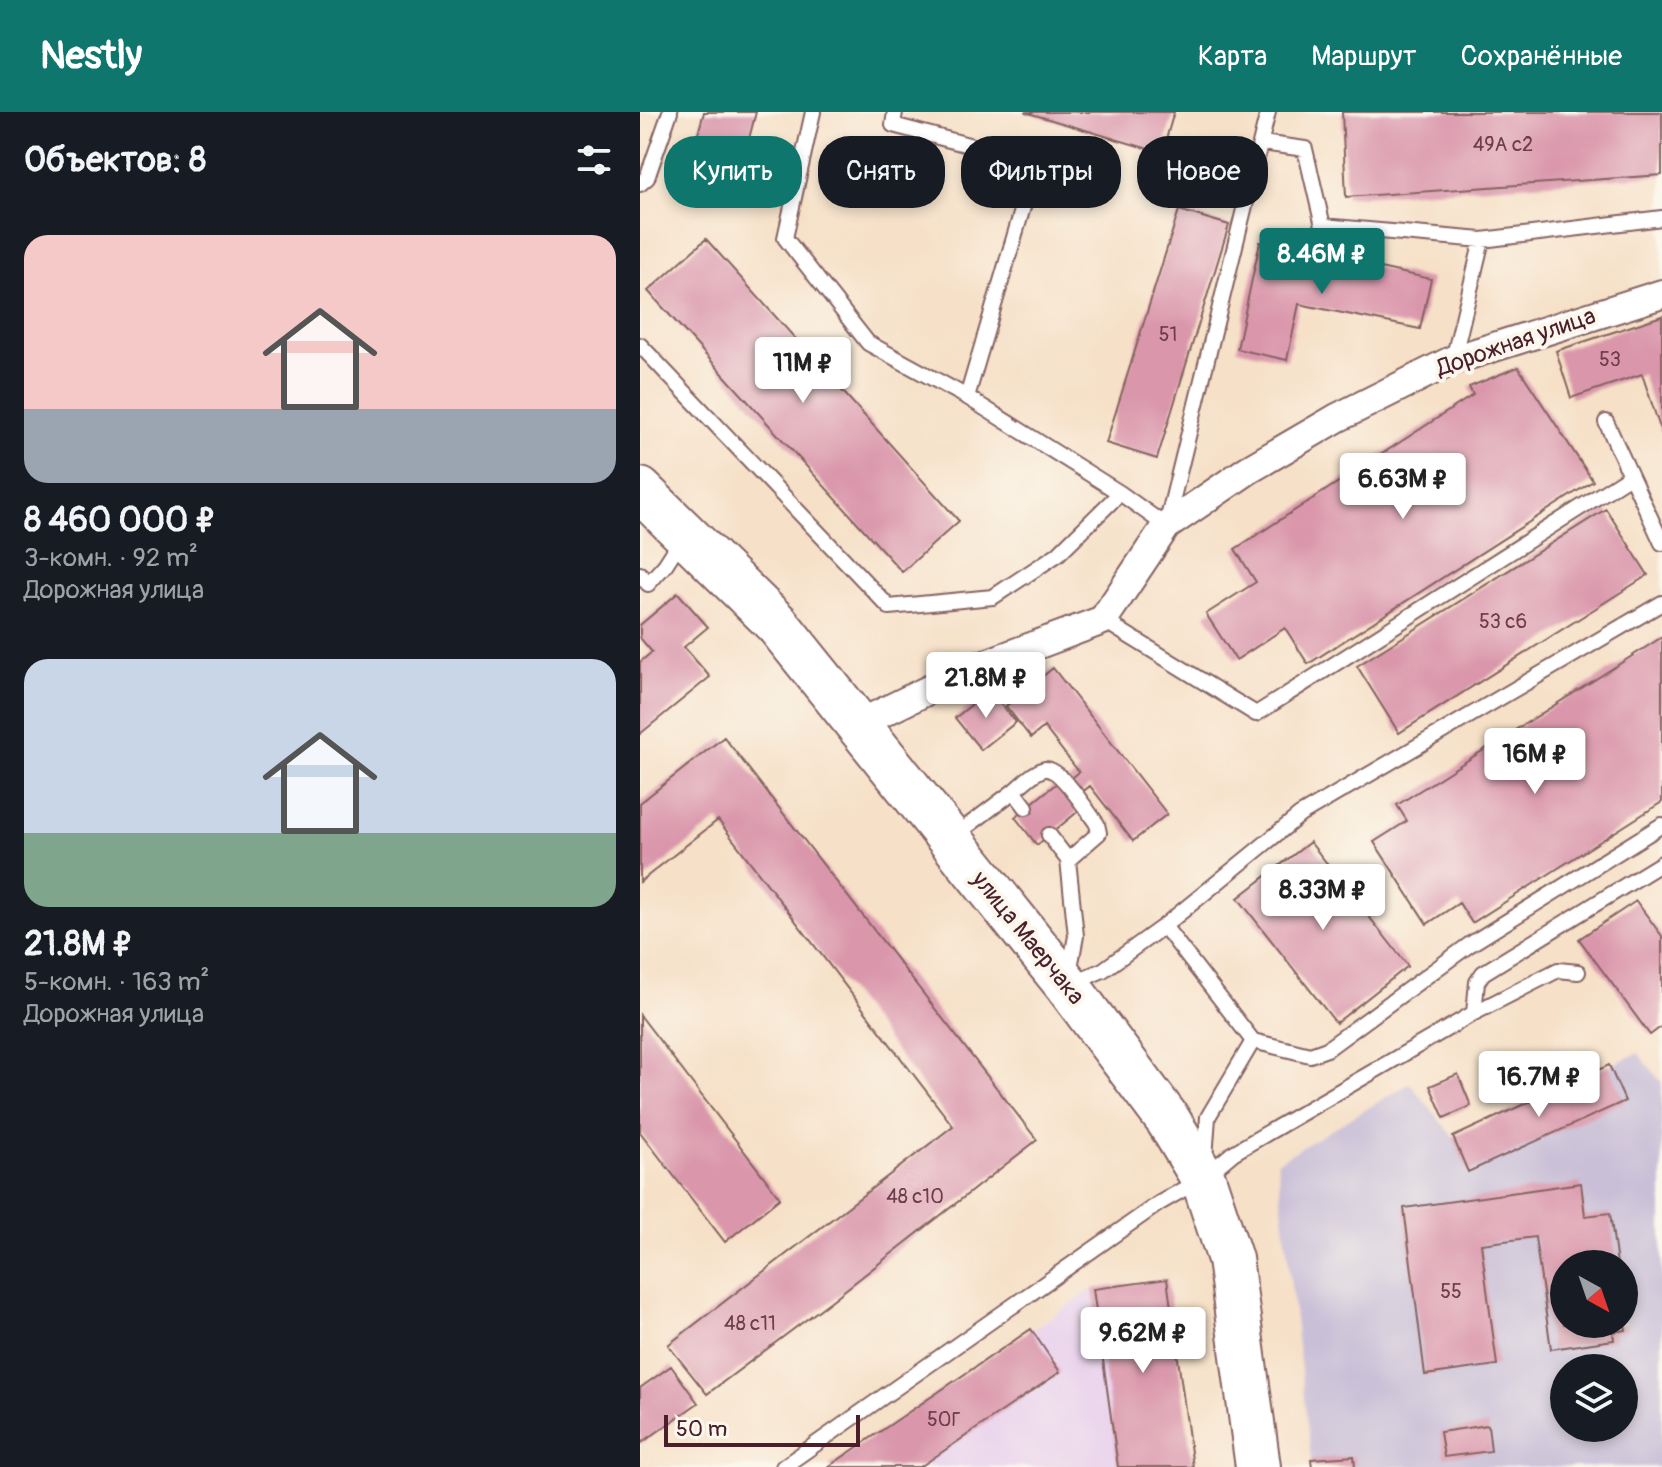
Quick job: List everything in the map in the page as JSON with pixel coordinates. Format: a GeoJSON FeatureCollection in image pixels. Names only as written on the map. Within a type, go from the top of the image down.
{"type":"FeatureCollection","features":[{"type":"Feature","properties":{"kind":"main road","name":"улица Маерчака"},"geometry":{"type":"LineString","coordinates":[[640,490],[777,624],[1067,985],[1168,1120],[1203,1178],[1230,1259],[1258,1467]]}},
{"type":"Feature","properties":{"kind":"street","name":"Дорожная улица"},"geometry":{"type":"LineString","coordinates":[[1103,620],[1166,526],[1248,470],[1311,433],[1453,360],[1662,294]]}},
{"type":"Feature","properties":{"kind":"street"},"geometry":{"type":"LineString","coordinates":[[857,725],[967,671],[1103,620]]}},
{"type":"Feature","properties":{"kind":"lane"},"geometry":{"type":"LineString","coordinates":[[640,184],[647,178],[670,112]]}},
{"type":"Feature","properties":{"kind":"lane"},"geometry":{"type":"LineString","coordinates":[[813,112],[785,238],[868,343],[967,397],[1120,493],[1166,526],[1246,208]]}},
{"type":"Feature","properties":{"kind":"lane"},"geometry":{"type":"LineString","coordinates":[[895,112],[893,125],[1036,163],[967,397]]}},
{"type":"Feature","properties":{"kind":"lane"},"geometry":{"type":"LineString","coordinates":[[1263,136],[1268,112]]}},
{"type":"Feature","properties":{"kind":"lane"},"geometry":{"type":"LineString","coordinates":[[1268,144],[1305,149],[1323,226],[1482,240],[1662,218]]}},
{"type":"Feature","properties":{"kind":"lane"},"geometry":{"type":"LineString","coordinates":[[1453,360],[1482,240]]}},
{"type":"Feature","properties":{"kind":"lane"},"geometry":{"type":"LineString","coordinates":[[640,345],[889,607],[993,597],[1058,554],[1120,493]]}},
{"type":"Feature","properties":{"kind":"lane"},"geometry":{"type":"LineString","coordinates":[[1606,422],[1662,543]]}},
{"type":"Feature","properties":{"kind":"lane"},"geometry":{"type":"LineString","coordinates":[[1103,620],[1256,714],[1630,476]]}},
{"type":"Feature","properties":{"kind":"lane"},"geometry":{"type":"LineString","coordinates":[[643,583],[665,565],[685,534]]}},
{"type":"Feature","properties":{"kind":"lane"},"geometry":{"type":"LineString","coordinates":[[1067,985],[1103,970],[1164,926],[1300,815],[1662,603]]}},
{"type":"Feature","properties":{"kind":"lane"},"geometry":{"type":"LineString","coordinates":[[949,840],[1042,769],[1053,769],[1097,824],[1099,833],[1068,860]]}},
{"type":"Feature","properties":{"kind":"lane"},"geometry":{"type":"LineString","coordinates":[[1014,791],[1026,807]]}},
{"type":"Feature","properties":{"kind":"lane"},"geometry":{"type":"LineString","coordinates":[[1164,926],[1253,1041],[1310,1055],[1327,1049],[1469,945],[1662,825]]}},
{"type":"Feature","properties":{"kind":"lane"},"geometry":{"type":"LineString","coordinates":[[1049,835],[1068,860],[1076,936],[1067,985]]}},
{"type":"Feature","properties":{"kind":"lane"},"geometry":{"type":"LineString","coordinates":[[1474,1013],[1477,982],[1483,973],[1662,863]]}},
{"type":"Feature","properties":{"kind":"lane"},"geometry":{"type":"LineString","coordinates":[[783,1467],[1158,1204],[1203,1178],[1233,1153],[1474,1013],[1558,970],[1578,972]]}},
{"type":"Feature","properties":{"kind":"lane"},"geometry":{"type":"LineString","coordinates":[[1203,1178],[1208,1117],[1253,1041]]}},
{"type":"Feature","properties":{"kind":"shaded area"},"geometry":{"type":"Polygon","coordinates":[[[1638,1053],[1662,1083],[1662,1467],[1312,1467],[1277,1162],[1410,1083],[1453,1137],[1638,1053]]]}},
{"type":"Feature","properties":{"kind":"shaded area"},"geometry":{"type":"Polygon","coordinates":[[[1167,1279],[1193,1467],[828,1467],[1093,1289],[1167,1279]]]}},
{"type":"Feature","properties":{"kind":"building"},"geometry":{"type":"Polygon","coordinates":[[[704,112],[756,112],[750,136],[697,136],[704,112]]]}},
{"type":"Feature","properties":{"kind":"building"},"geometry":{"type":"Polygon","coordinates":[[[1025,112],[1174,112],[1167,136],[1137,136],[1137,146],[1121,141],[1121,136],[1105,136],[1025,112]]]}},
{"type":"Feature","properties":{"kind":"building"},"geometry":{"type":"Polygon","coordinates":[[[1342,112],[1662,112],[1662,175],[1346,197],[1342,112]]]}},
{"type":"Feature","properties":{"kind":"building"},"geometry":{"type":"Polygon","coordinates":[[[1179,210],[1229,225],[1157,459],[1106,443],[1179,210]]]}},
{"type":"Feature","properties":{"kind":"building"},"geometry":{"type":"Polygon","coordinates":[[[706,239],[959,521],[902,572],[648,291],[706,239]]]}},
{"type":"Feature","properties":{"kind":"building"},"geometry":{"type":"Polygon","coordinates":[[[1260,242],[1431,279],[1420,329],[1299,304],[1287,360],[1237,349],[1260,242]]]}},
{"type":"Feature","properties":{"kind":"building"},"geometry":{"type":"Polygon","coordinates":[[[1662,316],[1662,434],[1642,374],[1571,398],[1556,351],[1662,316]]]}},
{"type":"Feature","properties":{"kind":"building"},"geometry":{"type":"Polygon","coordinates":[[[1518,367],[1593,481],[1308,664],[1285,628],[1236,660],[1206,614],[1256,582],[1235,549],[1473,395],[1469,387],[1518,367]]]}},
{"type":"Feature","properties":{"kind":"building"},"geometry":{"type":"Polygon","coordinates":[[[1606,509],[1648,575],[1399,733],[1357,666],[1606,509]]]}},
{"type":"Feature","properties":{"kind":"building"},"geometry":{"type":"Polygon","coordinates":[[[678,593],[708,627],[684,647],[710,677],[640,734],[640,662],[652,652],[640,638],[640,625],[678,593]]]}},
{"type":"Feature","properties":{"kind":"building"},"geometry":{"type":"Polygon","coordinates":[[[1662,637],[1662,802],[1472,923],[1459,903],[1427,924],[1374,842],[1407,821],[1397,805],[1662,637]]]}},
{"type":"Feature","properties":{"kind":"building"},"geometry":{"type":"Polygon","coordinates":[[[1053,668],[1167,814],[1133,841],[1090,786],[1080,794],[1087,804],[1037,845],[1015,817],[1063,778],[1067,782],[1079,772],[1044,727],[1031,738],[1006,706],[1053,668]]]}},
{"type":"Feature","properties":{"kind":"building"},"geometry":{"type":"Polygon","coordinates":[[[990,690],[1016,722],[981,750],[955,718],[990,690]]]}},
{"type":"Feature","properties":{"kind":"building"},"geometry":{"type":"Polygon","coordinates":[[[724,737],[1037,1140],[707,1394],[668,1345],[953,1126],[718,820],[640,882],[640,803],[724,737]]]}},
{"type":"Feature","properties":{"kind":"building"},"geometry":{"type":"Polygon","coordinates":[[[1310,842],[1408,966],[1336,1023],[1238,898],[1310,842]]]}},
{"type":"Feature","properties":{"kind":"building"},"geometry":{"type":"Polygon","coordinates":[[[1636,901],[1662,936],[1662,1026],[1650,1035],[1579,939],[1636,901]]]}},
{"type":"Feature","properties":{"kind":"building"},"geometry":{"type":"Polygon","coordinates":[[[640,1015],[780,1198],[725,1242],[640,1132],[640,1015]]]}},
{"type":"Feature","properties":{"kind":"building"},"geometry":{"type":"Polygon","coordinates":[[[1609,1065],[1625,1101],[1468,1172],[1453,1137],[1609,1065]]]}},
{"type":"Feature","properties":{"kind":"building"},"geometry":{"type":"Polygon","coordinates":[[[1458,1074],[1471,1106],[1444,1118],[1430,1086],[1458,1074]]]}},
{"type":"Feature","properties":{"kind":"building"},"geometry":{"type":"Polygon","coordinates":[[[1581,1183],[1585,1216],[1610,1213],[1615,1250],[1550,1250],[1550,1338],[1614,1340],[1551,1349],[1535,1237],[1481,1244],[1497,1365],[1425,1375],[1404,1208],[1581,1183]]]}},
{"type":"Feature","properties":{"kind":"building"},"geometry":{"type":"Polygon","coordinates":[[[1167,1279],[1193,1467],[1118,1467],[1093,1289],[1167,1279]]]}},
{"type":"Feature","properties":{"kind":"building"},"geometry":{"type":"Polygon","coordinates":[[[1031,1329],[1060,1372],[920,1467],[828,1467],[1031,1329]]]}},
{"type":"Feature","properties":{"kind":"building"},"geometry":{"type":"Polygon","coordinates":[[[671,1366],[698,1403],[640,1444],[640,1388],[671,1366]]]}},
{"type":"Feature","properties":{"kind":"building"},"geometry":{"type":"Polygon","coordinates":[[[1488,1425],[1491,1451],[1444,1457],[1440,1432],[1488,1425]]]}},
{"type":"Feature","properties":{"kind":"building"},"geometry":{"type":"Polygon","coordinates":[[[1354,1456],[1355,1467],[1312,1467],[1311,1459],[1354,1456]]]}}]}
